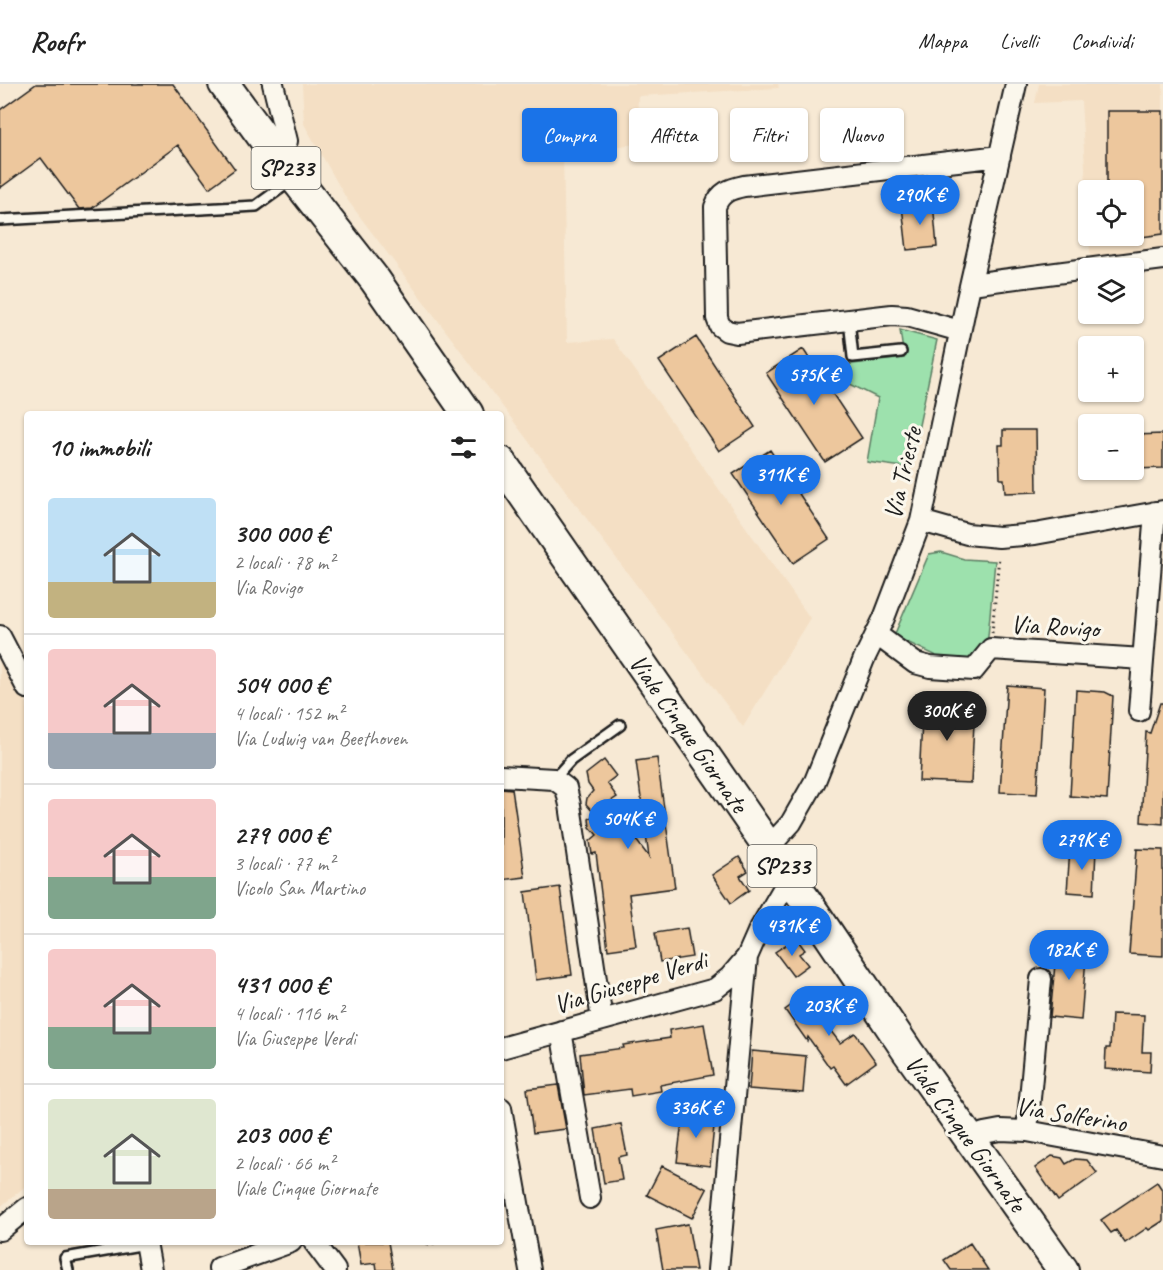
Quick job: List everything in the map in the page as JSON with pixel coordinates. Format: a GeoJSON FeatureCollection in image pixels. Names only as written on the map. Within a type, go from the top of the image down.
{"type":"FeatureCollection","features":[{"type":"Feature","properties":{"kind":"main road","name":"SP233"},"geometry":{"type":"LineString","coordinates":[[224,84],[330,204],[352,249]]}},
{"type":"Feature","properties":{"kind":"main road","name":"SP233"},"geometry":{"type":"LineString","coordinates":[[247,84],[294,178],[352,249],[466,411]]}},
{"type":"Feature","properties":{"kind":"main road","name":"Viale Cinque Giornate"},"geometry":{"type":"LineString","coordinates":[[504,466],[769,847],[908,1052],[1063,1270]]}},
{"type":"Feature","properties":{"kind":"street"},"geometry":{"type":"LineString","coordinates":[[234,84],[276,141]]}},
{"type":"Feature","properties":{"kind":"street"},"geometry":{"type":"LineString","coordinates":[[273,84],[276,141]]}},
{"type":"Feature","properties":{"kind":"street","name":"Via Trieste"},"geometry":{"type":"LineString","coordinates":[[769,847],[791,823],[814,781],[921,521],[960,331],[1016,84]]}},
{"type":"Feature","properties":{"kind":"street"},"geometry":{"type":"LineString","coordinates":[[960,331],[907,316],[892,315],[737,333],[727,331],[720,326],[717,318],[715,207],[721,195],[726,191],[744,186],[999,156]]}},
{"type":"Feature","properties":{"kind":"street"},"geometry":{"type":"LineString","coordinates":[[971,284],[1163,259]]}},
{"type":"Feature","properties":{"kind":"street"},"geometry":{"type":"LineString","coordinates":[[921,521],[967,534],[999,537],[1035,534],[1159,512],[1139,711]]}},
{"type":"Feature","properties":{"kind":"street","name":"Via Rovigo"},"geometry":{"type":"LineString","coordinates":[[876,634],[915,663],[930,667],[974,670],[991,650],[1143,659]]}},
{"type":"Feature","properties":{"kind":"street"},"geometry":{"type":"LineString","coordinates":[[0,636],[24,682]]}},
{"type":"Feature","properties":{"kind":"street"},"geometry":{"type":"LineString","coordinates":[[504,776],[554,779],[566,788],[569,795],[602,1020]]}},
{"type":"Feature","properties":{"kind":"street","name":"Via Giuseppe Verdi"},"geometry":{"type":"LineString","coordinates":[[504,1047],[715,989],[730,977],[747,957],[758,932],[789,877]]}},
{"type":"Feature","properties":{"kind":"street"},"geometry":{"type":"LineString","coordinates":[[718,1270],[747,957]]}},
{"type":"Feature","properties":{"kind":"street"},"geometry":{"type":"LineString","coordinates":[[1027,1131],[1041,979]]}},
{"type":"Feature","properties":{"kind":"street"},"geometry":{"type":"LineString","coordinates":[[561,1031],[590,1198]]}},
{"type":"Feature","properties":{"kind":"street"},"geometry":{"type":"LineString","coordinates":[[504,1125],[530,1270]]}},
{"type":"Feature","properties":{"kind":"street","name":"Via Solferino"},"geometry":{"type":"LineString","coordinates":[[972,1140],[984,1132],[1027,1131],[1163,1156]]}},
{"type":"Feature","properties":{"kind":"street"},"geometry":{"type":"LineString","coordinates":[[0,1230],[24,1210]]}},
{"type":"Feature","properties":{"kind":"street"},"geometry":{"type":"LineString","coordinates":[[146,1245],[152,1270]]}},
{"type":"Feature","properties":{"kind":"street"},"geometry":{"type":"LineString","coordinates":[[219,1268],[283,1245]]}},
{"type":"Feature","properties":{"kind":"street"},"geometry":{"type":"LineString","coordinates":[[316,1245],[335,1270]]}},
{"type":"Feature","properties":{"kind":"lane"},"geometry":{"type":"LineString","coordinates":[[0,220],[256,206],[294,178]]}},
{"type":"Feature","properties":{"kind":"lane"},"geometry":{"type":"LineString","coordinates":[[849,320],[853,357],[901,352]]}},
{"type":"Feature","properties":{"kind":"lane"},"geometry":{"type":"LineString","coordinates":[[554,779],[571,760],[620,725]]}},
{"type":"Feature","properties":{"kind":"lane"},"geometry":{"type":"LineString","coordinates":[[68,1270],[65,1258],[135,1245]]}},
{"type":"Feature","properties":{"kind":"path"},"geometry":{"type":"LineString","coordinates":[[989,555],[999,556],[991,650]]}},
{"type":"Feature","properties":{"kind":"shaded area"},"geometry":{"type":"Polygon","coordinates":[[[302,84],[778,84],[779,88],[638,96],[638,108],[629,108],[629,145],[617,146],[617,108],[522,108],[522,162],[563,162],[567,342],[613,339],[810,618],[743,727],[346,198],[304,124],[302,84]]]}},
{"type":"Feature","properties":{"kind":"shaded area"},"geometry":{"type":"Polygon","coordinates":[[[1039,84],[1163,84],[1163,259],[1144,261],[1144,258],[1090,258],[1090,246],[1144,246],[1144,180],[1086,180],[1081,101],[1035,103],[1039,84]]]}},
{"type":"Feature","properties":{"kind":"shaded area"},"geometry":{"type":"Polygon","coordinates":[[[0,646],[24,698],[24,1187],[0,1207],[0,646]]]}},
{"type":"Feature","properties":{"kind":"green space"},"geometry":{"type":"Polygon","coordinates":[[[900,330],[937,340],[910,468],[867,462],[878,398],[846,382],[844,365],[904,358],[900,330]]]}},
{"type":"Feature","properties":{"kind":"green space"},"geometry":{"type":"Polygon","coordinates":[[[941,552],[964,559],[995,561],[987,647],[973,665],[940,664],[935,655],[894,636],[929,554],[941,552]]]}},
{"type":"Feature","properties":{"kind":"building"},"geometry":{"type":"Polygon","coordinates":[[[36,84],[173,84],[235,169],[209,188],[178,145],[92,208],[79,209],[41,158],[0,188],[0,110],[36,84]]]}},
{"type":"Feature","properties":{"kind":"building"},"geometry":{"type":"Polygon","coordinates":[[[1107,111],[1163,111],[1163,234],[1144,237],[1144,180],[1107,180],[1107,111]]]}},
{"type":"Feature","properties":{"kind":"building"},"geometry":{"type":"Polygon","coordinates":[[[933,202],[937,247],[907,250],[902,206],[933,202]]]}},
{"type":"Feature","properties":{"kind":"building"},"geometry":{"type":"Polygon","coordinates":[[[696,337],[755,427],[719,451],[659,361],[696,337]]]}},
{"type":"Feature","properties":{"kind":"building"},"geometry":{"type":"Polygon","coordinates":[[[803,349],[862,438],[825,462],[766,373],[803,349]]]}},
{"type":"Feature","properties":{"kind":"building"},"geometry":{"type":"Polygon","coordinates":[[[1003,430],[1036,430],[1037,492],[1005,493],[1004,479],[1000,479],[999,445],[1003,445],[1003,430]]]}},
{"type":"Feature","properties":{"kind":"building"},"geometry":{"type":"Polygon","coordinates":[[[1163,434],[1163,468],[1144,469],[1144,435],[1163,434]]]}},
{"type":"Feature","properties":{"kind":"building"},"geometry":{"type":"Polygon","coordinates":[[[770,450],[829,539],[793,563],[733,474],[770,450]]]}},
{"type":"Feature","properties":{"kind":"building"},"geometry":{"type":"Polygon","coordinates":[[[1007,685],[1044,688],[1037,794],[1000,792],[1007,685]]]}},
{"type":"Feature","properties":{"kind":"building"},"geometry":{"type":"Polygon","coordinates":[[[1076,690],[1105,692],[1113,696],[1107,799],[1070,796],[1076,690]]]}},
{"type":"Feature","properties":{"kind":"building"},"geometry":{"type":"Polygon","coordinates":[[[923,701],[975,703],[971,783],[919,781],[923,701]]]}},
{"type":"Feature","properties":{"kind":"building"},"geometry":{"type":"Polygon","coordinates":[[[1160,703],[1163,703],[1163,824],[1141,822],[1146,732],[1150,733],[1160,703]]]}},
{"type":"Feature","properties":{"kind":"building"},"geometry":{"type":"Polygon","coordinates":[[[657,758],[675,888],[629,894],[636,946],[608,950],[596,853],[592,854],[590,841],[597,835],[590,827],[589,819],[595,814],[586,804],[587,798],[593,791],[588,784],[586,774],[604,760],[616,776],[607,783],[617,797],[608,803],[649,857],[636,761],[657,758]]]}},
{"type":"Feature","properties":{"kind":"building"},"geometry":{"type":"Polygon","coordinates":[[[504,788],[512,789],[525,877],[504,880],[504,788]]]}},
{"type":"Feature","properties":{"kind":"building"},"geometry":{"type":"Polygon","coordinates":[[[1070,848],[1096,849],[1094,894],[1067,892],[1070,848]]]}},
{"type":"Feature","properties":{"kind":"building"},"geometry":{"type":"Polygon","coordinates":[[[1137,849],[1163,850],[1163,956],[1129,954],[1137,849]]]}},
{"type":"Feature","properties":{"kind":"building"},"geometry":{"type":"Polygon","coordinates":[[[739,857],[748,871],[740,876],[749,890],[731,903],[712,875],[739,857]]]}},
{"type":"Feature","properties":{"kind":"building"},"geometry":{"type":"Polygon","coordinates":[[[560,887],[572,975],[536,980],[525,892],[560,887]]]}},
{"type":"Feature","properties":{"kind":"building"},"geometry":{"type":"Polygon","coordinates":[[[687,928],[692,957],[660,962],[655,933],[687,928]]]}},
{"type":"Feature","properties":{"kind":"building"},"geometry":{"type":"Polygon","coordinates":[[[796,938],[805,950],[799,954],[808,965],[793,976],[775,952],[796,938]]]}},
{"type":"Feature","properties":{"kind":"building"},"geometry":{"type":"Polygon","coordinates":[[[1057,943],[1087,945],[1081,1020],[1050,1017],[1057,943]]]}},
{"type":"Feature","properties":{"kind":"building"},"geometry":{"type":"Polygon","coordinates":[[[816,988],[834,1013],[823,1021],[840,1043],[855,1033],[876,1062],[846,1084],[833,1066],[830,1068],[808,1037],[807,1041],[785,1010],[816,988]]]}},
{"type":"Feature","properties":{"kind":"building"},"geometry":{"type":"Polygon","coordinates":[[[1112,1014],[1144,1015],[1142,1052],[1151,1052],[1150,1072],[1105,1069],[1106,1048],[1110,1048],[1112,1014]]]}},
{"type":"Feature","properties":{"kind":"building"},"geometry":{"type":"Polygon","coordinates":[[[704,1024],[713,1075],[660,1085],[661,1091],[631,1096],[630,1089],[584,1095],[580,1054],[670,1038],[669,1030],[704,1024]]]}},
{"type":"Feature","properties":{"kind":"building"},"geometry":{"type":"Polygon","coordinates":[[[752,1051],[806,1056],[803,1093],[749,1089],[752,1051]]]}},
{"type":"Feature","properties":{"kind":"building"},"geometry":{"type":"Polygon","coordinates":[[[558,1085],[566,1129],[533,1133],[527,1089],[558,1085]]]}},
{"type":"Feature","properties":{"kind":"building"},"geometry":{"type":"Polygon","coordinates":[[[683,1113],[715,1116],[710,1166],[677,1162],[683,1113]]]}},
{"type":"Feature","properties":{"kind":"building"},"geometry":{"type":"Polygon","coordinates":[[[621,1124],[627,1155],[618,1157],[622,1180],[604,1183],[595,1129],[621,1124]]]}},
{"type":"Feature","properties":{"kind":"building"},"geometry":{"type":"Polygon","coordinates":[[[1052,1156],[1062,1158],[1066,1164],[1075,1159],[1087,1160],[1097,1173],[1058,1201],[1035,1168],[1052,1156]]]}},
{"type":"Feature","properties":{"kind":"building"},"geometry":{"type":"Polygon","coordinates":[[[662,1166],[707,1189],[692,1218],[647,1195],[662,1166]]]}},
{"type":"Feature","properties":{"kind":"building"},"geometry":{"type":"Polygon","coordinates":[[[1157,1182],[1163,1191],[1163,1221],[1149,1230],[1147,1228],[1125,1243],[1116,1230],[1111,1233],[1101,1220],[1157,1182]]]}},
{"type":"Feature","properties":{"kind":"building"},"geometry":{"type":"Polygon","coordinates":[[[688,1224],[696,1270],[663,1270],[656,1230],[688,1224]]]}},
{"type":"Feature","properties":{"kind":"building"},"geometry":{"type":"Polygon","coordinates":[[[970,1243],[988,1270],[951,1270],[944,1260],[970,1243]]]}},
{"type":"Feature","properties":{"kind":"building"},"geometry":{"type":"Polygon","coordinates":[[[358,1245],[389,1245],[393,1270],[377,1270],[376,1263],[361,1265],[358,1245]]]}}]}
